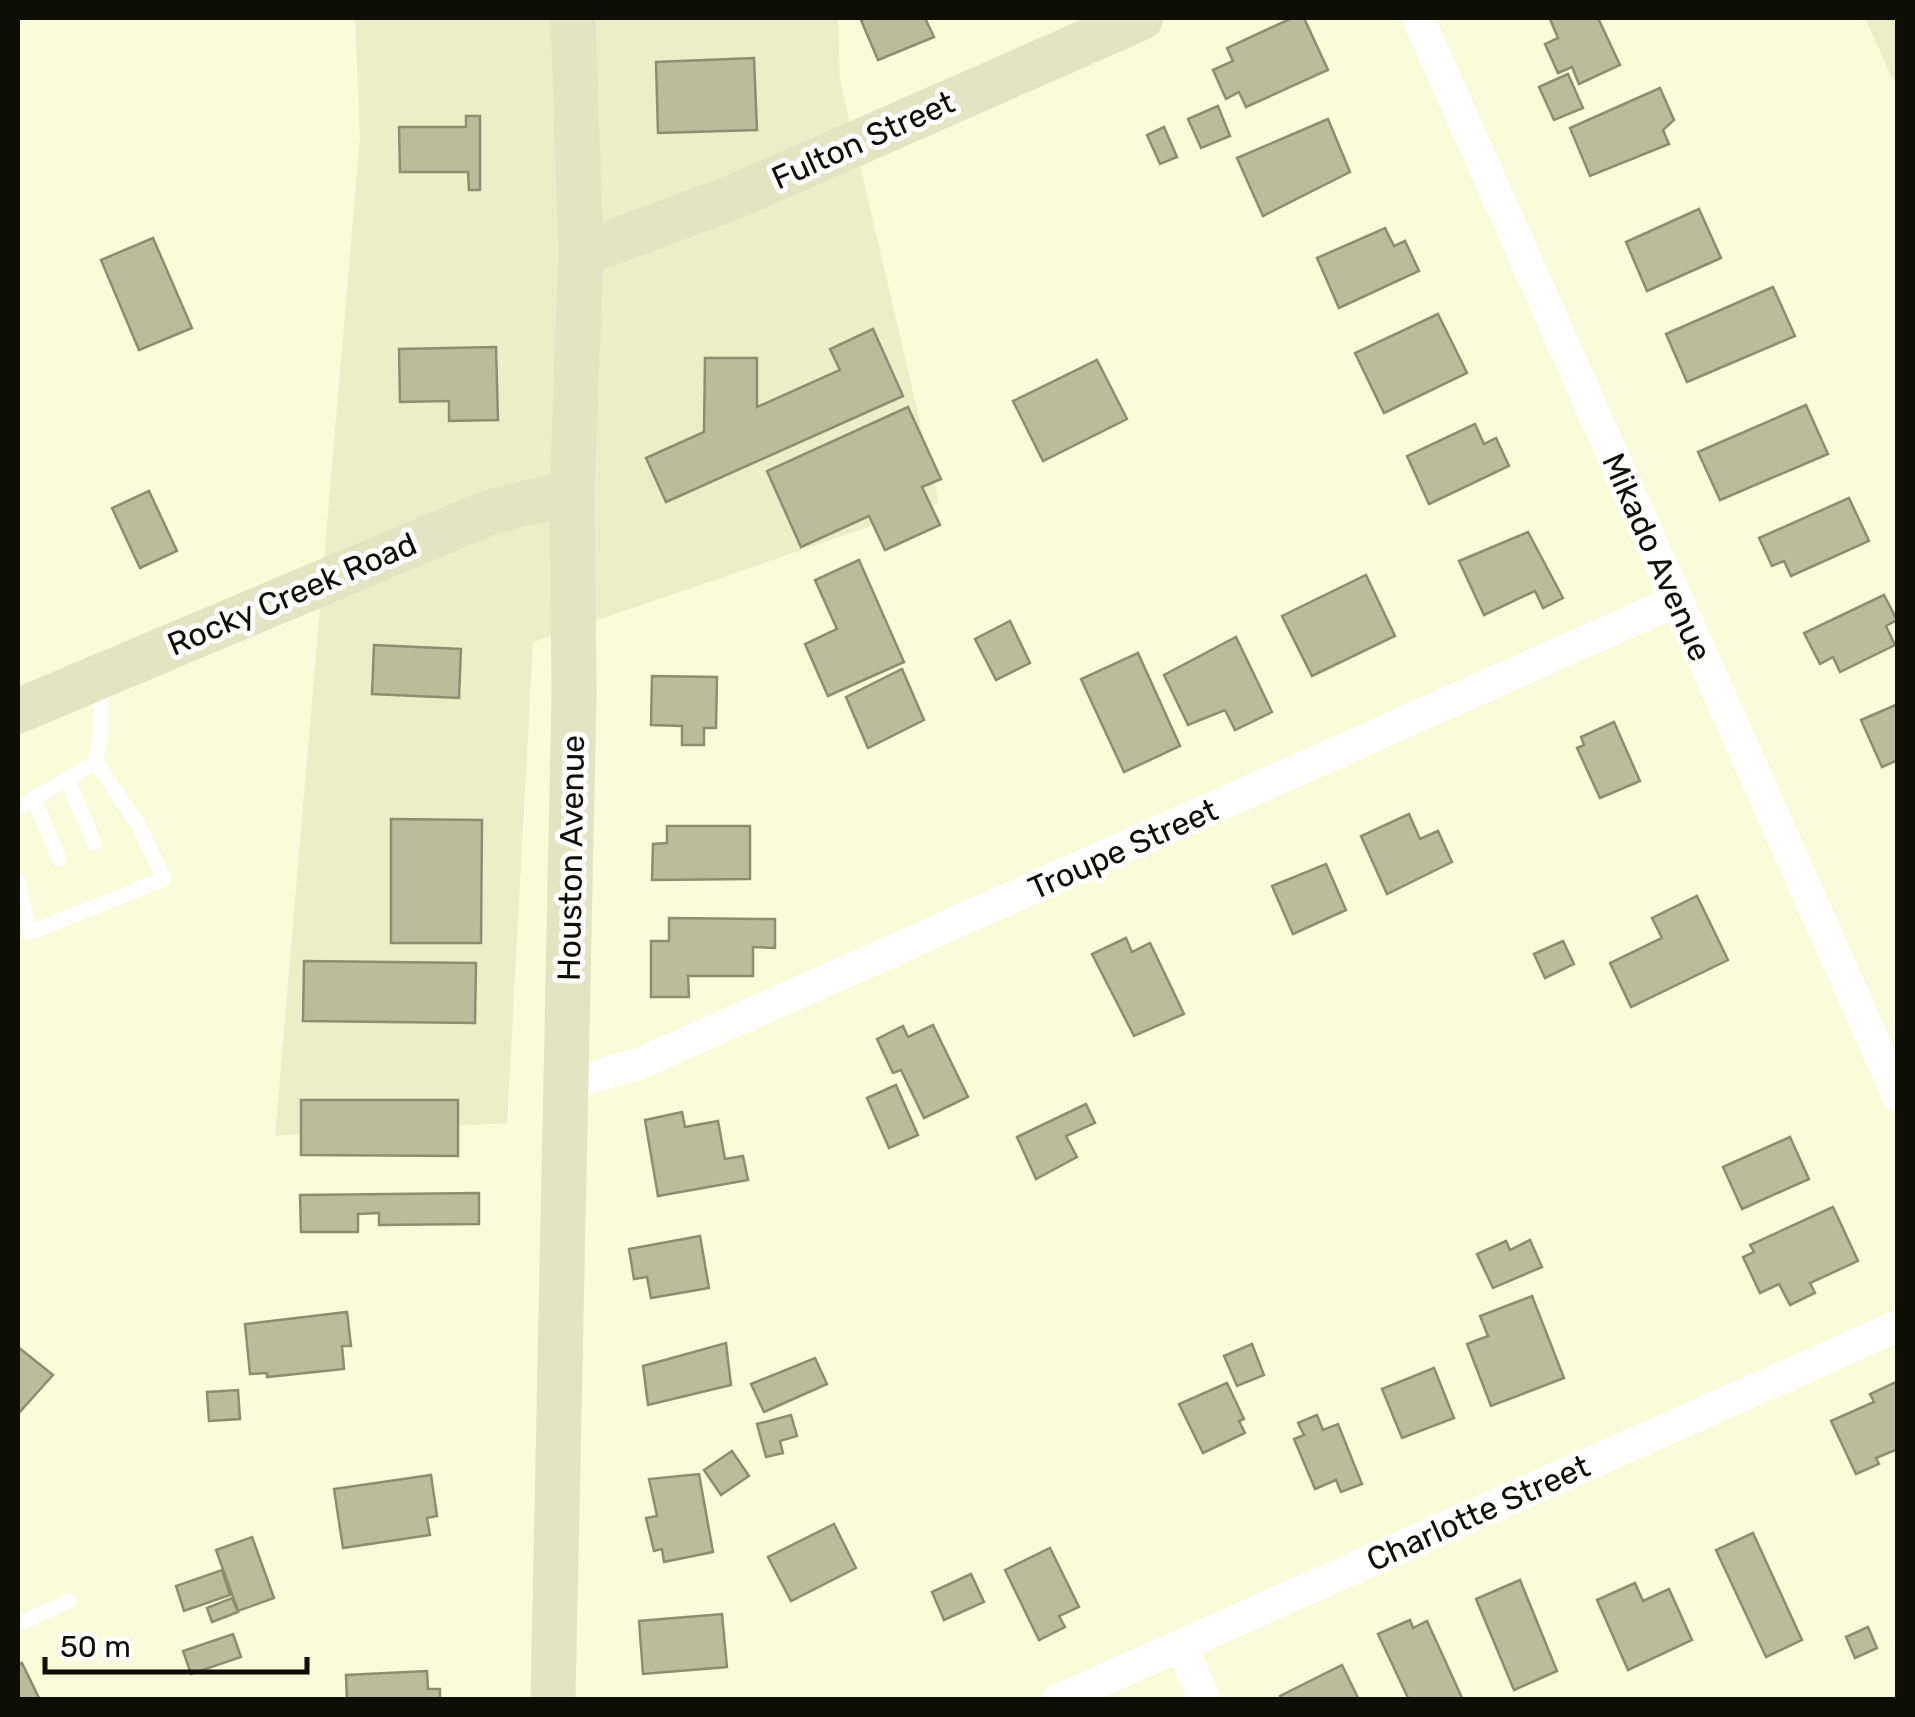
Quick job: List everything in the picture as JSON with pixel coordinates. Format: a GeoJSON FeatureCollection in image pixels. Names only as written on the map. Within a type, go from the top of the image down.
{"type":"FeatureCollection","features":[{"type":"Feature","properties":{"kind":"street","name":"Houston Avenue"},"geometry":{"type":"LineString","coordinates":[[553,1700],[574,694],[572,492],[581,254],[572,18]]}},
{"type":"Feature","properties":{"kind":"street","name":"Fulton Street"},"geometry":{"type":"LineString","coordinates":[[581,254],[736,196],[1141,18]]}},
{"type":"Feature","properties":{"kind":"street","name":"Mikado Avenue"},"geometry":{"type":"LineString","coordinates":[[1418,18],[1898,1096]]}},
{"type":"Feature","properties":{"kind":"street","name":"Rocky Creek Road"},"geometry":{"type":"LineString","coordinates":[[18,711],[490,512],[572,492]]}},
{"type":"Feature","properties":{"kind":"street","name":"Troupe Street"},"geometry":{"type":"LineString","coordinates":[[566,1085],[640,1063],[1676,601]]}},
{"type":"Feature","properties":{"kind":"street","name":"Charlotte Street"},"geometry":{"type":"LineString","coordinates":[[1058,1700],[1898,1326]]}},
{"type":"Feature","properties":{"kind":"street"},"geometry":{"type":"LineString","coordinates":[[1181,1646],[1204,1700]]}},
{"type":"Feature","properties":{"kind":"lane"},"geometry":{"type":"LineString","coordinates":[[18,880],[28,933],[164,879],[139,826],[96,762],[101,731],[101,675]]}},
{"type":"Feature","properties":{"kind":"lane"},"geometry":{"type":"LineString","coordinates":[[18,808],[96,762]]}},
{"type":"Feature","properties":{"kind":"lane"},"geometry":{"type":"LineString","coordinates":[[68,781],[94,843]]}},
{"type":"Feature","properties":{"kind":"lane"},"geometry":{"type":"LineString","coordinates":[[34,799],[59,858]]}},
{"type":"Feature","properties":{"kind":"lane"},"geometry":{"type":"LineString","coordinates":[[110,880],[118,898]]}},
{"type":"Feature","properties":{"kind":"lane"},"geometry":{"type":"LineString","coordinates":[[74,894],[82,912]]}},
{"type":"Feature","properties":{"kind":"lane"},"geometry":{"type":"LineString","coordinates":[[18,1624],[69,1602]]}},
{"type":"Feature","properties":{"kind":"shaded area"},"geometry":{"type":"Polygon","coordinates":[[[355,18],[838,18],[840,80],[939,503],[533,642],[507,1123],[275,1136],[360,137],[355,18]]]}},
{"type":"Feature","properties":{"kind":"shaded area"},"geometry":{"type":"Polygon","coordinates":[[[1865,18],[1897,18],[1897,78],[1893,80],[1865,18]]]}},
{"type":"Feature","properties":{"kind":"building"},"geometry":{"type":"Polygon","coordinates":[[[925,18],[934,37],[878,60],[861,20],[925,18]]]}},
{"type":"Feature","properties":{"kind":"building"},"geometry":{"type":"Polygon","coordinates":[[[1292,18],[1304,18],[1328,70],[1246,107],[1239,92],[1226,99],[1213,70],[1233,61],[1227,48],[1292,18]]]}},
{"type":"Feature","properties":{"kind":"building"},"geometry":{"type":"Polygon","coordinates":[[[1598,18],[1620,65],[1579,84],[1572,67],[1558,73],[1545,44],[1558,38],[1550,19],[1598,18]]]}},
{"type":"Feature","properties":{"kind":"building"},"geometry":{"type":"Polygon","coordinates":[[[754,58],[757,130],[658,133],[656,62],[754,58]]]}},
{"type":"Feature","properties":{"kind":"building"},"geometry":{"type":"Polygon","coordinates":[[[1568,74],[1583,108],[1554,120],[1539,87],[1568,74]]]}},
{"type":"Feature","properties":{"kind":"building"},"geometry":{"type":"Polygon","coordinates":[[[1660,88],[1674,120],[1663,130],[1669,144],[1590,176],[1570,128],[1660,88]]]}},
{"type":"Feature","properties":{"kind":"building"},"geometry":{"type":"Polygon","coordinates":[[[1218,106],[1230,136],[1201,148],[1188,119],[1218,106]]]}},
{"type":"Feature","properties":{"kind":"building"},"geometry":{"type":"Polygon","coordinates":[[[466,116],[480,116],[480,190],[469,190],[468,172],[400,172],[399,127],[466,127],[466,116]]]}},
{"type":"Feature","properties":{"kind":"building"},"geometry":{"type":"Polygon","coordinates":[[[1328,119],[1350,172],[1263,216],[1237,158],[1328,119]]]}},
{"type":"Feature","properties":{"kind":"building"},"geometry":{"type":"Polygon","coordinates":[[[1164,127],[1177,157],[1160,164],[1147,135],[1164,127]]]}},
{"type":"Feature","properties":{"kind":"building"},"geometry":{"type":"Polygon","coordinates":[[[1699,209],[1721,258],[1647,291],[1626,242],[1699,209]]]}},
{"type":"Feature","properties":{"kind":"building"},"geometry":{"type":"Polygon","coordinates":[[[1385,228],[1394,246],[1405,241],[1419,271],[1339,308],[1317,258],[1385,228]]]}},
{"type":"Feature","properties":{"kind":"building"},"geometry":{"type":"Polygon","coordinates":[[[153,238],[192,328],[139,350],[101,260],[153,238]]]}},
{"type":"Feature","properties":{"kind":"building"},"geometry":{"type":"Polygon","coordinates":[[[1773,287],[1795,336],[1687,382],[1666,334],[1773,287]]]}},
{"type":"Feature","properties":{"kind":"building"},"geometry":{"type":"Polygon","coordinates":[[[1438,314],[1467,373],[1384,413],[1355,353],[1438,314]]]}},
{"type":"Feature","properties":{"kind":"building"},"geometry":{"type":"Polygon","coordinates":[[[873,329],[903,396],[666,502],[646,458],[704,432],[705,358],[757,358],[757,407],[840,370],[830,349],[873,329]]]}},
{"type":"Feature","properties":{"kind":"building"},"geometry":{"type":"Polygon","coordinates":[[[496,347],[498,420],[449,421],[449,401],[400,402],[399,349],[496,347]]]}},
{"type":"Feature","properties":{"kind":"building"},"geometry":{"type":"Polygon","coordinates":[[[1097,360],[1127,419],[1043,461],[1013,401],[1097,360]]]}},
{"type":"Feature","properties":{"kind":"building"},"geometry":{"type":"Polygon","coordinates":[[[1806,405],[1828,454],[1720,500],[1698,452],[1806,405]]]}},
{"type":"Feature","properties":{"kind":"building"},"geometry":{"type":"Polygon","coordinates":[[[908,407],[941,479],[922,487],[940,525],[885,550],[869,516],[801,547],[767,471],[908,407]]]}},
{"type":"Feature","properties":{"kind":"building"},"geometry":{"type":"Polygon","coordinates":[[[1475,424],[1484,444],[1496,438],[1509,466],[1429,504],[1407,456],[1475,424]]]}},
{"type":"Feature","properties":{"kind":"building"},"geometry":{"type":"Polygon","coordinates":[[[149,491],[177,551],[140,568],[112,508],[149,491]]]}},
{"type":"Feature","properties":{"kind":"building"},"geometry":{"type":"Polygon","coordinates":[[[1849,498],[1869,541],[1791,576],[1784,561],[1772,566],[1759,538],[1849,498]]]}},
{"type":"Feature","properties":{"kind":"building"},"geometry":{"type":"Polygon","coordinates":[[[1528,532],[1563,598],[1543,608],[1535,591],[1484,615],[1459,561],[1528,532]]]}},
{"type":"Feature","properties":{"kind":"building"},"geometry":{"type":"Polygon","coordinates":[[[859,560],[904,662],[828,696],[805,644],[837,629],[815,580],[859,560]]]}},
{"type":"Feature","properties":{"kind":"building"},"geometry":{"type":"Polygon","coordinates":[[[1366,575],[1395,636],[1312,676],[1282,616],[1366,575]]]}},
{"type":"Feature","properties":{"kind":"building"},"geometry":{"type":"Polygon","coordinates":[[[1884,595],[1897,620],[1886,626],[1895,645],[1840,672],[1833,657],[1820,664],[1804,633],[1884,595]]]}},
{"type":"Feature","properties":{"kind":"building"},"geometry":{"type":"Polygon","coordinates":[[[1010,621],[1030,663],[996,680],[975,639],[1010,621]]]}},
{"type":"Feature","properties":{"kind":"building"},"geometry":{"type":"Polygon","coordinates":[[[1236,637],[1272,712],[1235,730],[1225,710],[1188,725],[1164,675],[1236,637]]]}},
{"type":"Feature","properties":{"kind":"building"},"geometry":{"type":"Polygon","coordinates":[[[374,645],[461,649],[459,698],[372,694],[374,645]]]}},
{"type":"Feature","properties":{"kind":"building"},"geometry":{"type":"Polygon","coordinates":[[[1138,653],[1180,746],[1124,772],[1081,679],[1138,653]]]}},
{"type":"Feature","properties":{"kind":"building"},"geometry":{"type":"Polygon","coordinates":[[[902,669],[924,720],[868,748],[846,697],[902,669]]]}},
{"type":"Feature","properties":{"kind":"building"},"geometry":{"type":"Polygon","coordinates":[[[652,676],[717,677],[716,728],[704,728],[704,745],[682,745],[682,726],[651,725],[652,676]]]}},
{"type":"Feature","properties":{"kind":"building"},"geometry":{"type":"Polygon","coordinates":[[[1898,704],[1898,760],[1882,767],[1861,720],[1898,704]]]}},
{"type":"Feature","properties":{"kind":"building"},"geometry":{"type":"Polygon","coordinates":[[[1614,722],[1640,781],[1600,798],[1577,748],[1584,745],[1581,737],[1614,722]]]}},
{"type":"Feature","properties":{"kind":"building"},"geometry":{"type":"Polygon","coordinates":[[[1409,814],[1420,839],[1438,831],[1452,862],[1387,894],[1361,836],[1409,814]]]}},
{"type":"Feature","properties":{"kind":"building"},"geometry":{"type":"Polygon","coordinates":[[[391,819],[482,820],[481,943],[391,943],[391,819]]]}},
{"type":"Feature","properties":{"kind":"building"},"geometry":{"type":"Polygon","coordinates":[[[667,826],[750,826],[750,879],[652,880],[653,844],[667,843],[667,826]]]}},
{"type":"Feature","properties":{"kind":"building"},"geometry":{"type":"Polygon","coordinates":[[[1326,864],[1346,910],[1293,934],[1272,886],[1326,864]]]}},
{"type":"Feature","properties":{"kind":"building"},"geometry":{"type":"Polygon","coordinates":[[[1697,896],[1728,960],[1631,1007],[1610,963],[1662,938],[1652,918],[1697,896]]]}},
{"type":"Feature","properties":{"kind":"building"},"geometry":{"type":"Polygon","coordinates":[[[669,918],[775,919],[775,948],[753,947],[753,976],[688,976],[689,997],[651,997],[651,941],[669,941],[669,918]]]}},
{"type":"Feature","properties":{"kind":"building"},"geometry":{"type":"Polygon","coordinates":[[[1126,938],[1132,952],[1150,943],[1184,1014],[1134,1036],[1092,954],[1126,938]]]}},
{"type":"Feature","properties":{"kind":"building"},"geometry":{"type":"Polygon","coordinates":[[[1563,941],[1574,964],[1545,978],[1534,954],[1563,941]]]}},
{"type":"Feature","properties":{"kind":"building"},"geometry":{"type":"Polygon","coordinates":[[[304,961],[476,963],[475,1023],[303,1021],[304,961]]]}},
{"type":"Feature","properties":{"kind":"building"},"geometry":{"type":"Polygon","coordinates":[[[933,1025],[968,1097],[924,1118],[901,1070],[893,1073],[877,1039],[903,1026],[908,1037],[933,1025]]]}},
{"type":"Feature","properties":{"kind":"building"},"geometry":{"type":"Polygon","coordinates":[[[896,1085],[918,1135],[889,1148],[867,1098],[896,1085]]]}},
{"type":"Feature","properties":{"kind":"building"},"geometry":{"type":"Polygon","coordinates":[[[301,1100],[458,1100],[458,1156],[301,1155],[301,1100]]]}},
{"type":"Feature","properties":{"kind":"building"},"geometry":{"type":"Polygon","coordinates":[[[1086,1104],[1095,1123],[1066,1136],[1077,1157],[1036,1179],[1017,1137],[1086,1104]]]}},
{"type":"Feature","properties":{"kind":"building"},"geometry":{"type":"Polygon","coordinates":[[[682,1112],[685,1127],[718,1121],[725,1159],[743,1156],[748,1180],[658,1196],[645,1120],[682,1112]]]}},
{"type":"Feature","properties":{"kind":"building"},"geometry":{"type":"Polygon","coordinates":[[[1790,1137],[1809,1179],[1742,1209],[1723,1167],[1790,1137]]]}},
{"type":"Feature","properties":{"kind":"building"},"geometry":{"type":"Polygon","coordinates":[[[479,1193],[479,1224],[379,1225],[379,1213],[358,1214],[358,1232],[301,1232],[300,1195],[479,1193]]]}},
{"type":"Feature","properties":{"kind":"building"},"geometry":{"type":"Polygon","coordinates":[[[1833,1207],[1858,1261],[1810,1283],[1815,1293],[1790,1305],[1779,1284],[1760,1293],[1743,1257],[1754,1252],[1750,1245],[1833,1207]]]}},
{"type":"Feature","properties":{"kind":"building"},"geometry":{"type":"Polygon","coordinates":[[[700,1236],[709,1288],[651,1298],[647,1277],[634,1279],[629,1249],[700,1236]]]}},
{"type":"Feature","properties":{"kind":"building"},"geometry":{"type":"Polygon","coordinates":[[[1530,1240],[1542,1267],[1493,1288],[1477,1254],[1506,1241],[1510,1250],[1530,1240]]]}},
{"type":"Feature","properties":{"kind":"building"},"geometry":{"type":"Polygon","coordinates":[[[1532,1296],[1564,1378],[1491,1406],[1467,1344],[1488,1336],[1480,1316],[1532,1296]]]}},
{"type":"Feature","properties":{"kind":"building"},"geometry":{"type":"Polygon","coordinates":[[[347,1312],[351,1346],[342,1346],[344,1369],[267,1377],[267,1373],[250,1374],[245,1324],[347,1312]]]}},
{"type":"Feature","properties":{"kind":"building"},"geometry":{"type":"Polygon","coordinates":[[[726,1343],[731,1385],[648,1405],[643,1366],[726,1343]]]}},
{"type":"Feature","properties":{"kind":"building"},"geometry":{"type":"Polygon","coordinates":[[[1252,1344],[1264,1375],[1237,1386],[1224,1356],[1252,1344]]]}},
{"type":"Feature","properties":{"kind":"building"},"geometry":{"type":"Polygon","coordinates":[[[18,1347],[53,1375],[18,1414],[18,1347]]]}},
{"type":"Feature","properties":{"kind":"building"},"geometry":{"type":"Polygon","coordinates":[[[815,1358],[827,1384],[764,1412],[751,1384],[815,1358]]]}},
{"type":"Feature","properties":{"kind":"building"},"geometry":{"type":"Polygon","coordinates":[[[1434,1368],[1454,1418],[1402,1438],[1382,1389],[1434,1368]]]}},
{"type":"Feature","properties":{"kind":"building"},"geometry":{"type":"Polygon","coordinates":[[[1898,1381],[1898,1449],[1876,1458],[1879,1464],[1856,1474],[1831,1421],[1874,1402],[1870,1394],[1898,1381]]]}},
{"type":"Feature","properties":{"kind":"building"},"geometry":{"type":"Polygon","coordinates":[[[1227,1383],[1244,1419],[1239,1421],[1245,1433],[1203,1453],[1179,1404],[1227,1383]]]}},
{"type":"Feature","properties":{"kind":"building"},"geometry":{"type":"Polygon","coordinates":[[[238,1390],[240,1419],[209,1421],[207,1392],[238,1390]]]}},
{"type":"Feature","properties":{"kind":"building"},"geometry":{"type":"Polygon","coordinates":[[[791,1415],[797,1436],[780,1441],[783,1453],[766,1457],[757,1424],[791,1415]]]}},
{"type":"Feature","properties":{"kind":"building"},"geometry":{"type":"Polygon","coordinates":[[[1317,1415],[1323,1430],[1338,1424],[1362,1484],[1341,1492],[1336,1480],[1315,1489],[1294,1439],[1304,1435],[1298,1423],[1317,1415]]]}},
{"type":"Feature","properties":{"kind":"building"},"geometry":{"type":"Polygon","coordinates":[[[732,1451],[749,1476],[721,1495],[704,1470],[732,1451]]]}},
{"type":"Feature","properties":{"kind":"building"},"geometry":{"type":"Polygon","coordinates":[[[699,1474],[713,1552],[664,1562],[662,1549],[654,1551],[646,1518],[657,1516],[649,1479],[699,1474]]]}},
{"type":"Feature","properties":{"kind":"building"},"geometry":{"type":"Polygon","coordinates":[[[431,1475],[437,1516],[427,1518],[430,1535],[343,1548],[334,1489],[431,1475]]]}},
{"type":"Feature","properties":{"kind":"building"},"geometry":{"type":"Polygon","coordinates":[[[834,1524],[856,1568],[791,1601],[768,1557],[834,1524]]]}},
{"type":"Feature","properties":{"kind":"building"},"geometry":{"type":"Polygon","coordinates":[[[1753,1533],[1802,1640],[1766,1657],[1716,1550],[1753,1533]]]}},
{"type":"Feature","properties":{"kind":"building"},"geometry":{"type":"Polygon","coordinates":[[[252,1537],[274,1598],[238,1611],[216,1550],[252,1537]]]}},
{"type":"Feature","properties":{"kind":"building"},"geometry":{"type":"Polygon","coordinates":[[[1050,1548],[1079,1607],[1059,1616],[1065,1627],[1039,1640],[1005,1570],[1050,1548]]]}},
{"type":"Feature","properties":{"kind":"building"},"geometry":{"type":"Polygon","coordinates":[[[222,1570],[230,1595],[184,1611],[176,1586],[222,1570]]]}},
{"type":"Feature","properties":{"kind":"building"},"geometry":{"type":"Polygon","coordinates":[[[971,1574],[984,1602],[944,1620],[932,1592],[971,1574]]]}},
{"type":"Feature","properties":{"kind":"building"},"geometry":{"type":"Polygon","coordinates":[[[1520,1580],[1557,1671],[1514,1690],[1476,1599],[1520,1580]]]}},
{"type":"Feature","properties":{"kind":"building"},"geometry":{"type":"Polygon","coordinates":[[[1635,1583],[1643,1601],[1669,1589],[1692,1640],[1628,1670],[1597,1600],[1635,1583]]]}},
{"type":"Feature","properties":{"kind":"building"},"geometry":{"type":"Polygon","coordinates":[[[232,1598],[238,1612],[212,1622],[207,1608],[232,1598]]]}},
{"type":"Feature","properties":{"kind":"building"},"geometry":{"type":"Polygon","coordinates":[[[722,1614],[727,1667],[643,1674],[639,1621],[722,1614]]]}},
{"type":"Feature","properties":{"kind":"building"},"geometry":{"type":"Polygon","coordinates":[[[1410,1620],[1413,1628],[1427,1621],[1463,1700],[1409,1700],[1378,1634],[1410,1620]]]}},
{"type":"Feature","properties":{"kind":"building"},"geometry":{"type":"Polygon","coordinates":[[[1868,1627],[1877,1648],[1855,1658],[1846,1637],[1868,1627]]]}},
{"type":"Feature","properties":{"kind":"building"},"geometry":{"type":"Polygon","coordinates":[[[233,1634],[241,1657],[191,1674],[183,1651],[233,1634]]]}},
{"type":"Feature","properties":{"kind":"building"},"geometry":{"type":"Polygon","coordinates":[[[22,1663],[40,1700],[18,1700],[18,1665],[22,1663]]]}},
{"type":"Feature","properties":{"kind":"building"},"geometry":{"type":"Polygon","coordinates":[[[1342,1665],[1359,1700],[1282,1700],[1280,1696],[1342,1665]]]}},
{"type":"Feature","properties":{"kind":"building"},"geometry":{"type":"Polygon","coordinates":[[[427,1671],[428,1689],[440,1689],[440,1700],[347,1700],[346,1675],[427,1671]]]}}]}
